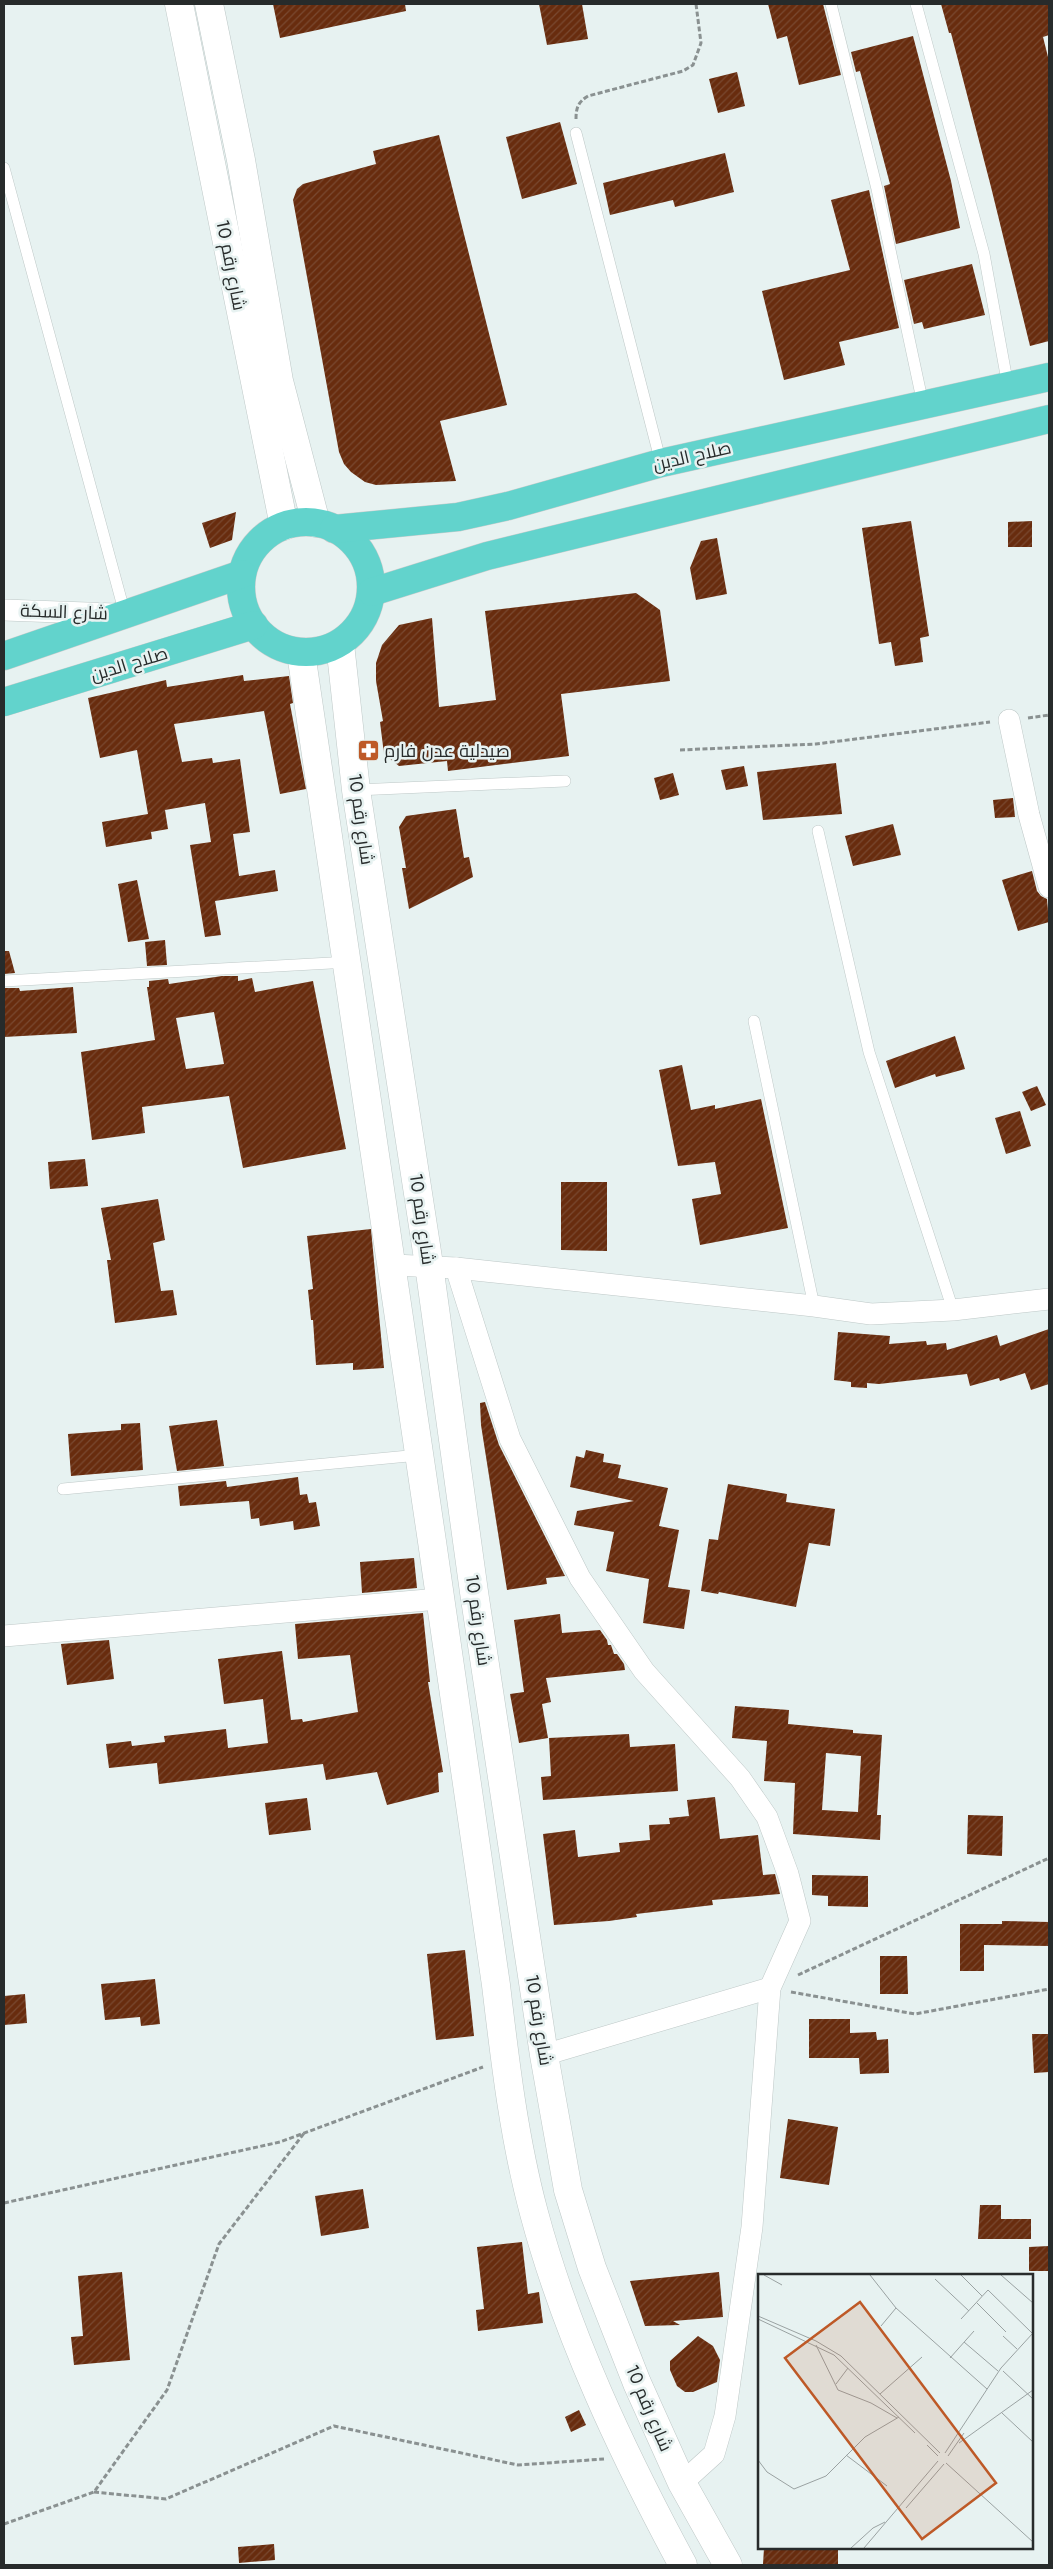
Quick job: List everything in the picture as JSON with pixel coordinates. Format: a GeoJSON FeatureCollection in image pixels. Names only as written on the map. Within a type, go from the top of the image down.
{"type":"FeatureCollection","features":[{"type":"Feature","properties":{"kind":"highway","name":"صلاح الدين"},"geometry":{"type":"LineString","coordinates":[[325,526],[458,517],[508,506],[661,463],[923,404],[1008,388],[1049,377]]}},
{"type":"Feature","properties":{"kind":"highway"},"geometry":{"type":"LineString","coordinates":[[372,592],[487,556],[1049,419]]}},
{"type":"Feature","properties":{"kind":"highway"},"geometry":{"type":"LineString","coordinates":[[300,522],[325,526],[350,539],[362,554],[370,571],[372,592],[367,612],[360,624],[340,644],[321,651],[301,653],[280,647],[262,635],[248,617],[242,596],[242,574],[250,554],[255,548],[265,537],[284,526],[300,522]]}},
{"type":"Feature","properties":{"kind":"highway"},"geometry":{"type":"LineString","coordinates":[[4,656],[242,574]]}},
{"type":"Feature","properties":{"kind":"highway","name":"صلاح الدين"},"geometry":{"type":"LineString","coordinates":[[4,702],[254,625]]}},
{"type":"Feature","properties":{"kind":"main road","name":"شارع رقم 10"},"geometry":{"type":"LineString","coordinates":[[178,4],[284,526]]}},
{"type":"Feature","properties":{"kind":"main road","name":"شارع رقم 10"},"geometry":{"type":"LineString","coordinates":[[209,4],[241,160],[279,381],[325,526]]}},
{"type":"Feature","properties":{"kind":"main road","name":"شارع رقم 10"},"geometry":{"type":"LineString","coordinates":[[340,644],[356,790],[429,1266],[472,1582],[544,2055],[568,2190],[592,2268],[637,2383],[682,2483],[728,2565]]}},
{"type":"Feature","properties":{"kind":"main road","name":"شارع رقم 10"},"geometry":{"type":"LineString","coordinates":[[301,653],[394,1264],[419,1456],[505,2058],[534,2214],[558,2290],[627,2458],[683,2565]]}},
{"type":"Feature","properties":{"kind":"street","name":"شارع السكة"},"geometry":{"type":"LineString","coordinates":[[4,610],[125,614]]}},
{"type":"Feature","properties":{"kind":"street"},"geometry":{"type":"LineString","coordinates":[[1008,720],[1029,815],[1049,886]]}},
{"type":"Feature","properties":{"kind":"street"},"geometry":{"type":"LineString","coordinates":[[394,1264],[456,1268],[814,1306],[871,1314],[953,1310],[1049,1299]]}},
{"type":"Feature","properties":{"kind":"street"},"geometry":{"type":"LineString","coordinates":[[456,1268],[510,1439],[580,1578],[644,1671],[740,1778],[767,1817],[788,1874],[800,1921],[770,1988],[752,2226],[725,2416],[714,2454],[682,2483]]}},
{"type":"Feature","properties":{"kind":"street"},"geometry":{"type":"LineString","coordinates":[[4,1636],[439,1599]]}},
{"type":"Feature","properties":{"kind":"street"},"geometry":{"type":"LineString","coordinates":[[544,2055],[770,1988]]}},
{"type":"Feature","properties":{"kind":"lane"},"geometry":{"type":"LineString","coordinates":[[831,4],[877,189],[923,404]]}},
{"type":"Feature","properties":{"kind":"lane"},"geometry":{"type":"LineString","coordinates":[[916,4],[984,254],[1008,388]]}},
{"type":"Feature","properties":{"kind":"lane"},"geometry":{"type":"LineString","coordinates":[[576,132],[661,463]]}},
{"type":"Feature","properties":{"kind":"lane"},"geometry":{"type":"LineString","coordinates":[[4,168],[125,614]]}},
{"type":"Feature","properties":{"kind":"lane"},"geometry":{"type":"LineString","coordinates":[[356,790],[565,782]]}},
{"type":"Feature","properties":{"kind":"lane"},"geometry":{"type":"LineString","coordinates":[[818,831],[869,1052],[953,1310]]}},
{"type":"Feature","properties":{"kind":"lane"},"geometry":{"type":"LineString","coordinates":[[4,981],[349,962]]}},
{"type":"Feature","properties":{"kind":"lane"},"geometry":{"type":"LineString","coordinates":[[754,1020],[814,1306]]}},
{"type":"Feature","properties":{"kind":"lane"},"geometry":{"type":"LineString","coordinates":[[63,1490],[419,1456]]}},
{"type":"Feature","properties":{"kind":"path"},"geometry":{"type":"LineString","coordinates":[[576,132],[576,110],[580,101],[588,96],[683,70],[693,65],[701,43],[696,4]]}},
{"type":"Feature","properties":{"kind":"path"},"geometry":{"type":"LineString","coordinates":[[680,750],[816,744],[1049,715]]}},
{"type":"Feature","properties":{"kind":"path"},"geometry":{"type":"LineString","coordinates":[[770,1988],[1049,1858]]}},
{"type":"Feature","properties":{"kind":"path"},"geometry":{"type":"LineString","coordinates":[[770,1988],[915,2014],[1049,1989]]}},
{"type":"Feature","properties":{"kind":"path"},"geometry":{"type":"LineString","coordinates":[[4,2203],[280,2142],[505,2058]]}},
{"type":"Feature","properties":{"kind":"path"},"geometry":{"type":"LineString","coordinates":[[94,2492],[166,2390],[219,2244],[305,2132]]}},
{"type":"Feature","properties":{"kind":"path"},"geometry":{"type":"LineString","coordinates":[[4,2524],[94,2492],[166,2499],[334,2426],[518,2465],[627,2458]]}},
{"type":"Feature","properties":{"kind":"building"},"geometry":{"type":"Polygon","coordinates":[[[273,4],[405,4],[406,11],[280,38],[273,4]]]}},
{"type":"Feature","properties":{"kind":"building"},"geometry":{"type":"Polygon","coordinates":[[[539,4],[582,4],[588,39],[547,45],[539,4]]]}},
{"type":"Feature","properties":{"kind":"building"},"geometry":{"type":"Polygon","coordinates":[[[768,4],[823,4],[841,75],[799,85],[787,36],[777,39],[768,4]]]}},
{"type":"Feature","properties":{"kind":"building"},"geometry":{"type":"Polygon","coordinates":[[[941,4],[1049,4],[1049,35],[1043,37],[1049,61],[1049,341],[1030,346],[951,33],[949,33],[941,4]]]}},
{"type":"Feature","properties":{"kind":"building"},"geometry":{"type":"Polygon","coordinates":[[[913,36],[951,181],[960,228],[896,244],[884,186],[890,184],[860,71],[856,72],[851,52],[913,36]]]}},
{"type":"Feature","properties":{"kind":"building"},"geometry":{"type":"Polygon","coordinates":[[[737,72],[745,106],[718,113],[709,79],[737,72]]]}},
{"type":"Feature","properties":{"kind":"building"},"geometry":{"type":"Polygon","coordinates":[[[560,122],[577,184],[522,199],[506,137],[560,122]]]}},
{"type":"Feature","properties":{"kind":"building"},"geometry":{"type":"Polygon","coordinates":[[[439,135],[507,405],[440,421],[456,481],[376,485],[365,482],[351,472],[344,464],[339,452],[293,200],[297,189],[303,184],[376,164],[373,151],[439,135]]]}},
{"type":"Feature","properties":{"kind":"building"},"geometry":{"type":"Polygon","coordinates":[[[725,153],[734,192],[675,207],[673,200],[610,215],[603,183],[725,153]]]}},
{"type":"Feature","properties":{"kind":"building"},"geometry":{"type":"Polygon","coordinates":[[[869,190],[899,328],[839,342],[845,365],[784,380],[762,291],[850,270],[831,200],[869,190]]]}},
{"type":"Feature","properties":{"kind":"building"},"geometry":{"type":"Polygon","coordinates":[[[972,264],[985,315],[924,329],[922,322],[914,324],[904,280],[972,264]]]}},
{"type":"Feature","properties":{"kind":"building"},"geometry":{"type":"Polygon","coordinates":[[[236,512],[232,540],[210,548],[202,523],[236,512]]]}},
{"type":"Feature","properties":{"kind":"building"},"geometry":{"type":"Polygon","coordinates":[[[911,521],[929,636],[920,638],[923,662],[895,666],[891,642],[879,644],[862,528],[911,521]]]}},
{"type":"Feature","properties":{"kind":"building"},"geometry":{"type":"Polygon","coordinates":[[[1032,521],[1032,547],[1008,547],[1008,522],[1032,521]]]}},
{"type":"Feature","properties":{"kind":"building"},"geometry":{"type":"Polygon","coordinates":[[[717,538],[727,594],[696,600],[690,568],[701,541],[717,538]]]}},
{"type":"Feature","properties":{"kind":"building"},"geometry":{"type":"Polygon","coordinates":[[[636,593],[660,610],[670,681],[561,694],[569,756],[448,771],[447,761],[399,766],[384,754],[380,722],[383,721],[376,681],[376,663],[382,645],[399,625],[432,618],[439,707],[496,700],[485,611],[636,593]]]}},
{"type":"Feature","properties":{"kind":"building"},"geometry":{"type":"Polygon","coordinates":[[[243,675],[244,681],[289,676],[293,703],[290,704],[306,789],[280,794],[264,711],[174,724],[182,762],[212,758],[213,763],[240,759],[250,832],[233,834],[239,876],[275,870],[278,891],[215,901],[221,935],[205,937],[190,845],[211,842],[205,803],[165,810],[168,829],[151,832],[152,839],[106,847],[102,822],[148,814],[137,750],[100,758],[88,698],[166,680],[167,687],[243,675]]]}},
{"type":"Feature","properties":{"kind":"building"},"geometry":{"type":"Polygon","coordinates":[[[836,763],[842,814],[763,820],[757,772],[836,763]]]}},
{"type":"Feature","properties":{"kind":"building"},"geometry":{"type":"Polygon","coordinates":[[[744,766],[748,786],[726,790],[721,770],[744,766]]]}},
{"type":"Feature","properties":{"kind":"building"},"geometry":{"type":"Polygon","coordinates":[[[673,773],[679,795],[660,800],[654,778],[673,773]]]}},
{"type":"Feature","properties":{"kind":"building"},"geometry":{"type":"Polygon","coordinates":[[[1013,798],[1015,817],[995,818],[993,800],[1013,798]]]}},
{"type":"Feature","properties":{"kind":"building"},"geometry":{"type":"Polygon","coordinates":[[[456,809],[464,858],[469,857],[473,877],[409,909],[402,868],[406,868],[399,827],[406,816],[456,809]]]}},
{"type":"Feature","properties":{"kind":"building"},"geometry":{"type":"Polygon","coordinates":[[[893,824],[901,855],[853,866],[845,836],[893,824]]]}},
{"type":"Feature","properties":{"kind":"building"},"geometry":{"type":"Polygon","coordinates":[[[1032,871],[1037,891],[1047,899],[1049,922],[1018,931],[1002,880],[1032,871]]]}},
{"type":"Feature","properties":{"kind":"building"},"geometry":{"type":"Polygon","coordinates":[[[137,880],[149,939],[128,942],[118,884],[137,880]]]}},
{"type":"Feature","properties":{"kind":"building"},"geometry":{"type":"Polygon","coordinates":[[[165,940],[167,965],[147,966],[145,942],[165,940]]]}},
{"type":"Feature","properties":{"kind":"building"},"geometry":{"type":"Polygon","coordinates":[[[4,951],[9,951],[15,973],[4,974],[4,951]]]}},
{"type":"Feature","properties":{"kind":"building"},"geometry":{"type":"Polygon","coordinates":[[[222,976],[238,976],[238,981],[252,978],[255,992],[313,981],[346,1149],[243,1168],[229,1096],[142,1107],[145,1133],[92,1140],[81,1052],[155,1040],[147,987],[149,987],[149,981],[168,979],[169,984],[222,976]],[[214,1012],[176,1018],[186,1069],[224,1064],[214,1012]]]}},
{"type":"Feature","properties":{"kind":"building"},"geometry":{"type":"Polygon","coordinates":[[[73,987],[77,1033],[4,1037],[4,988],[19,988],[20,991],[73,987]]]}},
{"type":"Feature","properties":{"kind":"building"},"geometry":{"type":"Polygon","coordinates":[[[955,1036],[965,1069],[936,1077],[935,1074],[895,1088],[886,1061],[955,1036]]]}},
{"type":"Feature","properties":{"kind":"building"},"geometry":{"type":"Polygon","coordinates":[[[682,1065],[691,1110],[715,1105],[715,1109],[761,1099],[788,1228],[700,1245],[692,1199],[721,1194],[715,1162],[678,1166],[659,1070],[682,1065]]]}},
{"type":"Feature","properties":{"kind":"building"},"geometry":{"type":"Polygon","coordinates":[[[1037,1086],[1046,1105],[1031,1111],[1022,1092],[1037,1086]]]}},
{"type":"Feature","properties":{"kind":"building"},"geometry":{"type":"Polygon","coordinates":[[[1020,1111],[1031,1146],[1006,1154],[995,1118],[1020,1111]]]}},
{"type":"Feature","properties":{"kind":"building"},"geometry":{"type":"Polygon","coordinates":[[[85,1159],[88,1186],[50,1189],[48,1162],[85,1159]]]}},
{"type":"Feature","properties":{"kind":"building"},"geometry":{"type":"Polygon","coordinates":[[[561,1182],[607,1182],[607,1251],[561,1250],[561,1182]]]}},
{"type":"Feature","properties":{"kind":"building"},"geometry":{"type":"Polygon","coordinates":[[[158,1199],[165,1240],[153,1243],[161,1291],[173,1290],[177,1315],[115,1323],[107,1260],[111,1260],[101,1208],[158,1199]]]}},
{"type":"Feature","properties":{"kind":"building"},"geometry":{"type":"Polygon","coordinates":[[[371,1229],[384,1368],[353,1370],[353,1363],[316,1365],[313,1320],[311,1320],[308,1290],[313,1289],[307,1236],[371,1229]]]}},
{"type":"Feature","properties":{"kind":"building"},"geometry":{"type":"Polygon","coordinates":[[[1049,1329],[1049,1384],[1031,1390],[1025,1373],[1000,1381],[999,1378],[970,1386],[967,1374],[879,1384],[867,1383],[867,1388],[851,1387],[851,1382],[834,1380],[838,1332],[890,1336],[889,1344],[926,1341],[927,1345],[946,1343],[947,1350],[997,1335],[1000,1346],[1049,1329]]]}},
{"type":"Feature","properties":{"kind":"building"},"geometry":{"type":"Polygon","coordinates":[[[485,1402],[499,1445],[565,1576],[546,1578],[547,1584],[507,1590],[481,1425],[480,1403],[485,1402]]]}},
{"type":"Feature","properties":{"kind":"building"},"geometry":{"type":"Polygon","coordinates":[[[217,1420],[224,1466],[177,1471],[169,1426],[217,1420]]]}},
{"type":"Feature","properties":{"kind":"building"},"geometry":{"type":"Polygon","coordinates":[[[140,1423],[143,1470],[71,1476],[68,1434],[121,1430],[121,1424],[140,1423]]]}},
{"type":"Feature","properties":{"kind":"building"},"geometry":{"type":"Polygon","coordinates":[[[586,1450],[604,1454],[603,1462],[621,1465],[618,1478],[668,1488],[659,1526],[679,1530],[668,1587],[690,1590],[684,1629],[643,1623],[649,1579],[606,1571],[614,1532],[574,1525],[577,1511],[634,1501],[570,1487],[576,1456],[584,1458],[586,1450]]]}},
{"type":"Feature","properties":{"kind":"building"},"geometry":{"type":"Polygon","coordinates":[[[298,1477],[300,1495],[307,1494],[309,1503],[316,1502],[320,1526],[294,1530],[293,1521],[260,1526],[259,1518],[251,1519],[249,1501],[180,1506],[178,1486],[226,1481],[227,1487],[298,1477]]]}},
{"type":"Feature","properties":{"kind":"building"},"geometry":{"type":"Polygon","coordinates":[[[728,1484],[787,1494],[786,1502],[835,1509],[830,1546],[809,1543],[796,1607],[719,1592],[718,1594],[701,1591],[709,1539],[718,1540],[728,1484]]]}},
{"type":"Feature","properties":{"kind":"building"},"geometry":{"type":"Polygon","coordinates":[[[414,1558],[417,1588],[362,1593],[360,1562],[414,1558]]]}},
{"type":"Feature","properties":{"kind":"building"},"geometry":{"type":"Polygon","coordinates":[[[423,1613],[430,1682],[428,1682],[443,1772],[438,1773],[439,1792],[387,1805],[377,1772],[326,1780],[323,1764],[159,1784],[157,1763],[109,1768],[106,1744],[131,1741],[132,1746],[165,1742],[164,1736],[226,1729],[228,1748],[268,1743],[263,1699],[224,1704],[218,1659],[282,1651],[291,1720],[302,1719],[303,1722],[358,1712],[350,1655],[298,1659],[295,1624],[423,1613]]]}},
{"type":"Feature","properties":{"kind":"building"},"geometry":{"type":"Polygon","coordinates":[[[560,1614],[562,1633],[600,1630],[608,1645],[611,1645],[614,1654],[617,1654],[624,1664],[625,1670],[546,1678],[551,1702],[542,1704],[548,1738],[519,1743],[510,1694],[524,1692],[514,1620],[560,1614]]]}},
{"type":"Feature","properties":{"kind":"building"},"geometry":{"type":"Polygon","coordinates":[[[109,1640],[114,1679],[67,1685],[61,1644],[109,1640]]]}},
{"type":"Feature","properties":{"kind":"building"},"geometry":{"type":"Polygon","coordinates":[[[735,1706],[789,1710],[788,1724],[853,1730],[853,1733],[882,1735],[877,1815],[881,1815],[880,1840],[793,1834],[795,1783],[764,1781],[767,1741],[732,1738],[735,1706]],[[826,1753],[822,1810],[858,1812],[861,1756],[826,1753]]]}},
{"type":"Feature","properties":{"kind":"building"},"geometry":{"type":"Polygon","coordinates":[[[629,1734],[630,1747],[675,1744],[678,1791],[543,1800],[541,1777],[551,1776],[549,1738],[629,1734]]]}},
{"type":"Feature","properties":{"kind":"building"},"geometry":{"type":"Polygon","coordinates":[[[715,1797],[720,1839],[758,1835],[763,1875],[775,1874],[780,1894],[712,1900],[713,1905],[636,1914],[637,1917],[609,1921],[554,1925],[543,1834],[575,1830],[578,1857],[620,1852],[619,1843],[650,1840],[649,1825],[670,1824],[669,1818],[689,1816],[687,1800],[715,1797]]]}},
{"type":"Feature","properties":{"kind":"building"},"geometry":{"type":"Polygon","coordinates":[[[307,1798],[311,1830],[269,1835],[265,1803],[307,1798]]]}},
{"type":"Feature","properties":{"kind":"building"},"geometry":{"type":"Polygon","coordinates":[[[968,1815],[1003,1816],[1002,1856],[967,1854],[968,1815]]]}},
{"type":"Feature","properties":{"kind":"building"},"geometry":{"type":"Polygon","coordinates":[[[812,1875],[868,1876],[868,1907],[828,1906],[828,1896],[812,1895],[812,1875]]]}},
{"type":"Feature","properties":{"kind":"building"},"geometry":{"type":"Polygon","coordinates":[[[1002,1921],[1049,1922],[1049,1946],[984,1945],[984,1971],[960,1971],[960,1924],[1002,1924],[1002,1921]]]}},
{"type":"Feature","properties":{"kind":"building"},"geometry":{"type":"Polygon","coordinates":[[[465,1950],[474,2036],[436,2040],[427,1954],[465,1950]]]}},
{"type":"Feature","properties":{"kind":"building"},"geometry":{"type":"Polygon","coordinates":[[[880,1956],[907,1956],[908,1994],[880,1994],[880,1956]]]}},
{"type":"Feature","properties":{"kind":"building"},"geometry":{"type":"Polygon","coordinates":[[[155,1979],[160,2024],[141,2026],[140,2017],[105,2020],[101,1984],[155,1979]]]}},
{"type":"Feature","properties":{"kind":"building"},"geometry":{"type":"Polygon","coordinates":[[[25,1994],[27,2023],[4,2025],[4,1996],[25,1994]]]}},
{"type":"Feature","properties":{"kind":"building"},"geometry":{"type":"Polygon","coordinates":[[[809,2019],[850,2019],[850,2033],[876,2032],[877,2040],[888,2039],[889,2073],[860,2074],[859,2058],[809,2058],[809,2019]]]}},
{"type":"Feature","properties":{"kind":"building"},"geometry":{"type":"Polygon","coordinates":[[[1032,2034],[1049,2034],[1049,2072],[1034,2073],[1032,2034]]]}},
{"type":"Feature","properties":{"kind":"building"},"geometry":{"type":"Polygon","coordinates":[[[788,2119],[838,2127],[829,2185],[780,2178],[788,2119]]]}},
{"type":"Feature","properties":{"kind":"building"},"geometry":{"type":"Polygon","coordinates":[[[363,2189],[369,2228],[321,2236],[315,2196],[363,2189]]]}},
{"type":"Feature","properties":{"kind":"building"},"geometry":{"type":"Polygon","coordinates":[[[980,2205],[1001,2205],[1001,2219],[1031,2219],[1031,2239],[978,2239],[980,2205]]]}},
{"type":"Feature","properties":{"kind":"building"},"geometry":{"type":"Polygon","coordinates":[[[522,2242],[528,2294],[539,2292],[543,2323],[478,2331],[476,2310],[484,2309],[477,2247],[522,2242]]]}},
{"type":"Feature","properties":{"kind":"building"},"geometry":{"type":"Polygon","coordinates":[[[1049,2246],[1049,2271],[1029,2271],[1029,2247],[1049,2246]]]}},
{"type":"Feature","properties":{"kind":"building"},"geometry":{"type":"Polygon","coordinates":[[[122,2272],[130,2360],[74,2365],[71,2337],[83,2336],[78,2276],[122,2272]]]}},
{"type":"Feature","properties":{"kind":"building"},"geometry":{"type":"Polygon","coordinates":[[[719,2272],[723,2317],[673,2321],[680,2325],[645,2326],[630,2281],[719,2272]]]}},
{"type":"Feature","properties":{"kind":"building"},"geometry":{"type":"Polygon","coordinates":[[[698,2336],[713,2346],[720,2360],[717,2382],[693,2392],[685,2392],[677,2386],[670,2370],[670,2361],[698,2336]]]}},
{"type":"Feature","properties":{"kind":"building"},"geometry":{"type":"Polygon","coordinates":[[[579,2410],[586,2425],[571,2432],[565,2417],[579,2410]]]}},
{"type":"Feature","properties":{"kind":"building"},"geometry":{"type":"Polygon","coordinates":[[[274,2544],[275,2560],[239,2563],[238,2547],[274,2544]]]}},
{"type":"Feature","properties":{"kind":"building"},"geometry":{"type":"Polygon","coordinates":[[[764,2549],[838,2549],[838,2564],[763,2564],[764,2549]]]}},
{"type":"Feature","properties":{"kind":"place","name":"صيدلية عدن فارم"},"geometry":{"type":"Point","coordinates":[368,751]}}]}
